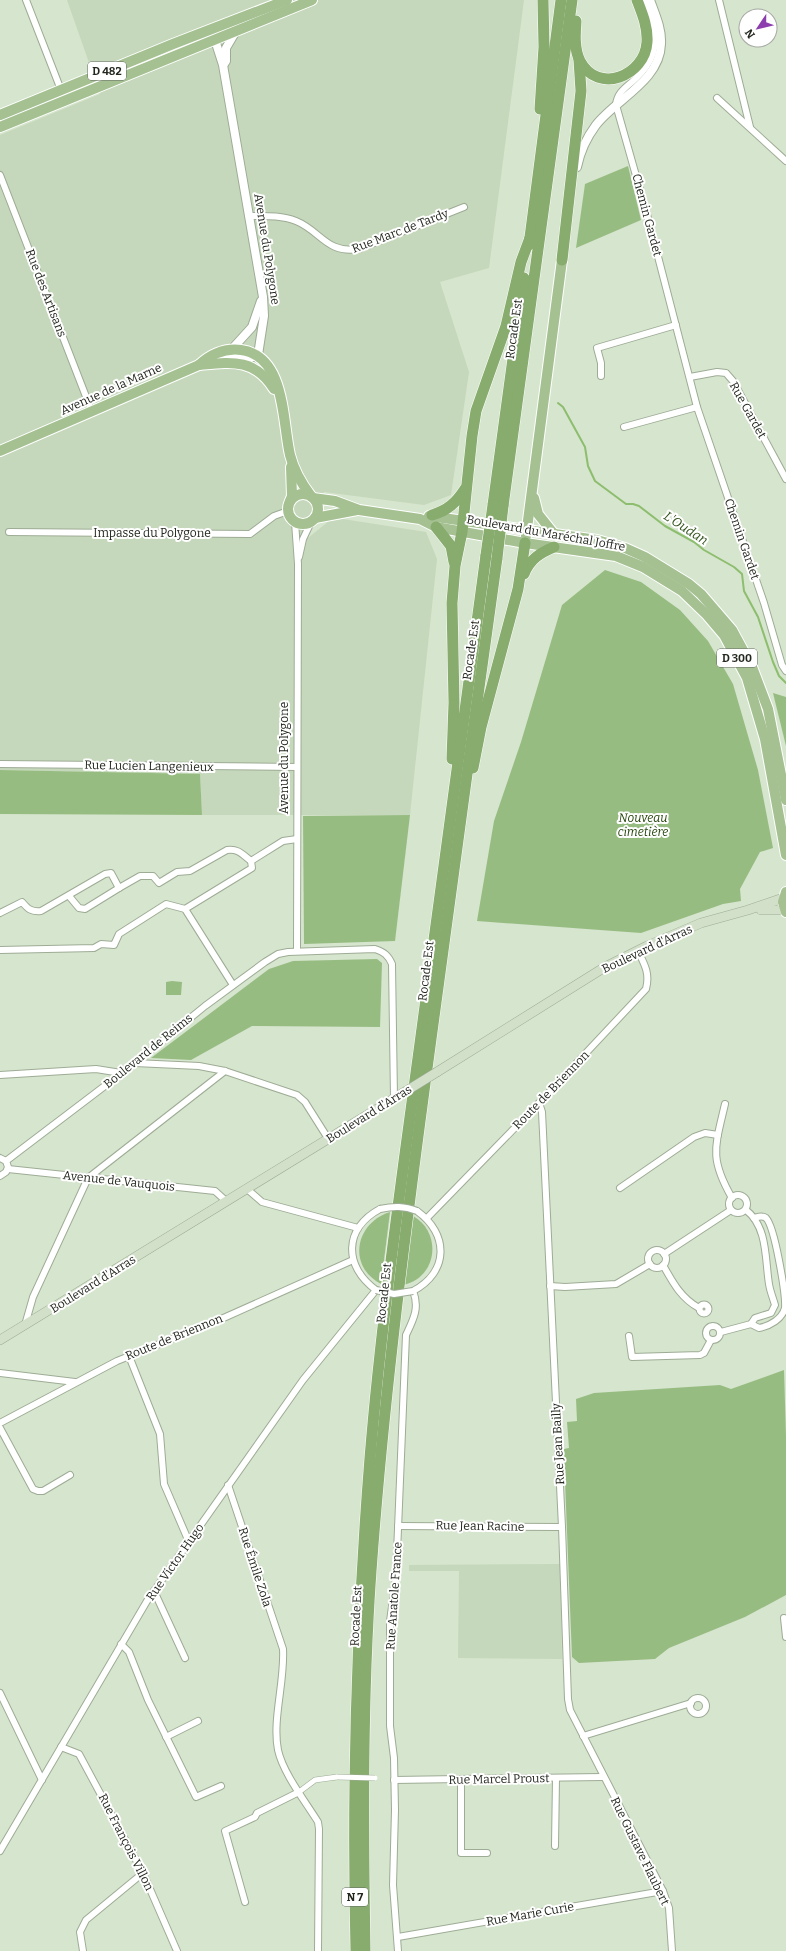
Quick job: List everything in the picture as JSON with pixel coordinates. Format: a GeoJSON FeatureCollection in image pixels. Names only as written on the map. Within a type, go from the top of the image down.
{"type":"FeatureCollection","features":[{"type":"Feature","properties":{"kind":"highway"},"geometry":{"type":"LineString","coordinates":[[543,0],[544,47],[538,136],[543,146]]}},
{"type":"Feature","properties":{"kind":"highway","name":"Rocade Est"},"geometry":{"type":"LineString","coordinates":[[528,262],[562,0]]}},
{"type":"Feature","properties":{"kind":"highway","name":"Rocade Est"},"geometry":{"type":"LineString","coordinates":[[356,1951],[354,1844],[362,1583],[370,1457],[384,1313],[455,779],[498,506],[523,290],[572,0]]}},
{"type":"Feature","properties":{"kind":"highway"},"geometry":{"type":"LineString","coordinates":[[562,260],[581,91],[575,31],[578,0]]}},
{"type":"Feature","properties":{"kind":"highway"},"geometry":{"type":"LineString","coordinates":[[579,60],[589,72],[596,77],[612,79],[628,74],[641,63],[647,49],[647,34],[637,0]]}},
{"type":"Feature","properties":{"kind":"highway"},"geometry":{"type":"LineString","coordinates":[[455,779],[451,763],[454,703],[451,631],[455,566],[462,526],[476,411],[506,326],[523,290],[528,262]]}},
{"type":"Feature","properties":{"kind":"highway"},"geometry":{"type":"LineString","coordinates":[[432,515],[449,508],[456,502],[466,486]]}},
{"type":"Feature","properties":{"kind":"highway"},"geometry":{"type":"LineString","coordinates":[[436,527],[451,546],[455,566]]}},
{"type":"Feature","properties":{"kind":"highway"},"geometry":{"type":"LineString","coordinates":[[461,809],[467,799],[482,727],[518,590],[525,543]]}},
{"type":"Feature","properties":{"kind":"highway"},"geometry":{"type":"LineString","coordinates":[[518,590],[531,560],[537,555],[554,547]]}},
{"type":"Feature","properties":{"kind":"highway","name":"Rocade Est"},"geometry":{"type":"LineString","coordinates":[[365,1951],[364,1856],[366,1692],[371,1575],[379,1468],[400,1267],[461,809],[491,556]]}},
{"type":"Feature","properties":{"kind":"main road","name":"D 482"},"geometry":{"type":"LineString","coordinates":[[0,115],[287,0]]}},
{"type":"Feature","properties":{"kind":"main road","name":"D 482"},"geometry":{"type":"LineString","coordinates":[[0,127],[174,54],[215,40],[312,0]]}},
{"type":"Feature","properties":{"kind":"main road"},"geometry":{"type":"LineString","coordinates":[[525,543],[562,260]]}},
{"type":"Feature","properties":{"kind":"main road"},"geometry":{"type":"LineString","coordinates":[[232,349],[258,355],[274,377],[280,391],[290,455],[292,487],[289,515],[295,522],[302,524],[313,519],[318,509],[312,497],[299,480],[290,455]]}},
{"type":"Feature","properties":{"kind":"main road","name":"Avenue de la Marne"},"geometry":{"type":"LineString","coordinates":[[0,451],[199,364],[207,358],[232,349]]}},
{"type":"Feature","properties":{"kind":"main road"},"geometry":{"type":"LineString","coordinates":[[199,364],[224,362],[240,363],[258,370],[269,380],[281,404]]}},
{"type":"Feature","properties":{"kind":"main road"},"geometry":{"type":"LineString","coordinates":[[538,447],[534,502],[538,514],[554,534]]}},
{"type":"Feature","properties":{"kind":"main road"},"geometry":{"type":"LineString","coordinates":[[289,506],[298,494],[312,497]]}},
{"type":"Feature","properties":{"kind":"main road","name":"Boulevard du Maréchal Joffre"},"geometry":{"type":"LineString","coordinates":[[312,497],[335,501],[359,510],[420,519],[436,527],[462,526],[527,529],[597,540],[625,548],[646,557],[689,584],[716,610],[735,636],[760,685],[768,709],[786,800]]}},
{"type":"Feature","properties":{"kind":"main road","name":"Boulevard du Maréchal Joffre"},"geometry":{"type":"LineString","coordinates":[[313,519],[359,510]]}},
{"type":"Feature","properties":{"kind":"main road","name":"Boulevard du Maréchal Joffre"},"geometry":{"type":"LineString","coordinates":[[420,519],[432,515],[462,526],[525,543],[616,556],[643,567],[682,591],[707,614],[724,635],[744,672],[765,739],[786,855]]}},
{"type":"Feature","properties":{"kind":"main road"},"geometry":{"type":"LineString","coordinates":[[785,895],[786,911]]}},
{"type":"Feature","properties":{"kind":"main road","name":"Boulevard d'Arras"},"geometry":{"type":"LineString","coordinates":[[0,1340],[329,1140],[599,971],[638,951],[701,923],[748,910],[785,895]]}},
{"type":"Feature","properties":{"kind":"main road","name":"Boulevard d'Arras"},"geometry":{"type":"LineString","coordinates":[[748,910],[772,909],[786,911]]}},
{"type":"Feature","properties":{"kind":"street"},"geometry":{"type":"LineString","coordinates":[[26,0],[61,90]]}},
{"type":"Feature","properties":{"kind":"street"},"geometry":{"type":"LineString","coordinates":[[616,105],[619,93],[647,68],[653,56],[655,36],[653,24],[644,0]]}},
{"type":"Feature","properties":{"kind":"street"},"geometry":{"type":"LineString","coordinates":[[562,260],[581,153],[596,125],[649,75],[656,64],[660,53],[660,31],[650,0]]}},
{"type":"Feature","properties":{"kind":"street"},"geometry":{"type":"LineString","coordinates":[[719,0],[750,127]]}},
{"type":"Feature","properties":{"kind":"street"},"geometry":{"type":"LineString","coordinates":[[205,32],[215,40],[220,27]]}},
{"type":"Feature","properties":{"kind":"street","name":"Avenue du Polygone"},"geometry":{"type":"LineString","coordinates":[[223,65],[226,61],[226,48],[236,31]]}},
{"type":"Feature","properties":{"kind":"street","name":"Avenue du Polygone"},"geometry":{"type":"LineString","coordinates":[[215,40],[223,65],[263,297],[264,316],[258,355]]}},
{"type":"Feature","properties":{"kind":"street"},"geometry":{"type":"LineString","coordinates":[[716,98],[786,161]]}},
{"type":"Feature","properties":{"kind":"street","name":"Chemin Gardet"},"geometry":{"type":"LineString","coordinates":[[616,105],[648,218],[697,407],[764,603],[782,665],[786,671]]}},
{"type":"Feature","properties":{"kind":"street","name":"Rue des Artisans"},"geometry":{"type":"LineString","coordinates":[[0,175],[92,412]]}},
{"type":"Feature","properties":{"kind":"street","name":"Rue Marc de Tardy"},"geometry":{"type":"LineString","coordinates":[[249,216],[282,217],[297,221],[335,247],[344,251],[359,249],[464,207]]}},
{"type":"Feature","properties":{"kind":"street","name":"Avenue de la Marne"},"geometry":{"type":"LineString","coordinates":[[232,349],[252,327],[263,297]]}},
{"type":"Feature","properties":{"kind":"street"},"geometry":{"type":"LineString","coordinates":[[601,376],[601,363],[597,348],[676,326]]}},
{"type":"Feature","properties":{"kind":"street"},"geometry":{"type":"LineString","coordinates":[[199,364],[225,357],[248,359],[258,355]]}},
{"type":"Feature","properties":{"kind":"street","name":"Rue Gardet"},"geometry":{"type":"LineString","coordinates":[[690,377],[717,372],[726,373],[733,381],[786,479]]}},
{"type":"Feature","properties":{"kind":"street"},"geometry":{"type":"LineString","coordinates":[[624,427],[697,407]]}},
{"type":"Feature","properties":{"kind":"street","name":"Impasse du Polygone"},"geometry":{"type":"LineString","coordinates":[[9,532],[250,534],[289,506]]}},
{"type":"Feature","properties":{"kind":"street","name":"Avenue du Polygone"},"geometry":{"type":"LineString","coordinates":[[298,564],[303,539],[313,519]]}},
{"type":"Feature","properties":{"kind":"street","name":"Avenue du Polygone"},"geometry":{"type":"LineString","coordinates":[[295,522],[298,564],[297,951]]}},
{"type":"Feature","properties":{"kind":"street","name":"Rue Lucien Langenieux"},"geometry":{"type":"LineString","coordinates":[[0,764],[297,767]]}},
{"type":"Feature","properties":{"kind":"street"},"geometry":{"type":"LineString","coordinates":[[251,861],[283,841],[297,839]]}},
{"type":"Feature","properties":{"kind":"street"},"geometry":{"type":"LineString","coordinates":[[69,896],[79,908],[85,909],[140,876],[153,876],[159,883],[178,872],[190,871],[227,850],[233,849],[240,851],[251,861],[252,868],[185,910]]}},
{"type":"Feature","properties":{"kind":"street"},"geometry":{"type":"LineString","coordinates":[[0,913],[22,902],[28,910],[33,912],[41,911],[105,874],[111,873],[119,888]]}},
{"type":"Feature","properties":{"kind":"street"},"geometry":{"type":"LineString","coordinates":[[0,950],[90,948],[101,944],[114,945],[119,934],[166,904],[185,910],[233,985]]}},
{"type":"Feature","properties":{"kind":"street","name":"Boulevard de Reims"},"geometry":{"type":"LineString","coordinates":[[3,1160],[135,1063],[233,985],[278,954],[297,951],[375,949],[384,952],[392,964],[394,1098]]}},
{"type":"Feature","properties":{"kind":"street","name":"Route de Briennon"},"geometry":{"type":"LineString","coordinates":[[427,1218],[539,1103],[646,989],[648,980],[647,969],[638,951]]}},
{"type":"Feature","properties":{"kind":"street"},"geometry":{"type":"LineString","coordinates":[[135,1063],[199,1066],[225,1071],[298,1095],[305,1102],[329,1140]]}},
{"type":"Feature","properties":{"kind":"street"},"geometry":{"type":"LineString","coordinates":[[0,1075],[96,1069],[121,1073]]}},
{"type":"Feature","properties":{"kind":"street"},"geometry":{"type":"LineString","coordinates":[[25,1326],[33,1297],[88,1178],[225,1071]]}},
{"type":"Feature","properties":{"kind":"street","name":"Rue Jean Bailly"},"geometry":{"type":"LineString","coordinates":[[539,1103],[542,1112],[562,1527],[568,1699],[570,1710],[603,1777]]}},
{"type":"Feature","properties":{"kind":"street"},"geometry":{"type":"LineString","coordinates":[[725,1104],[715,1155],[718,1171],[732,1198]]}},
{"type":"Feature","properties":{"kind":"street"},"geometry":{"type":"LineString","coordinates":[[620,1188],[642,1171],[694,1137],[705,1133],[718,1135]]}},
{"type":"Feature","properties":{"kind":"street"},"geometry":{"type":"LineString","coordinates":[[0,1176],[8,1169],[3,1160]]}},
{"type":"Feature","properties":{"kind":"street","name":"Avenue de Vauquois"},"geometry":{"type":"LineString","coordinates":[[8,1169],[215,1191],[226,1202]]}},
{"type":"Feature","properties":{"kind":"street"},"geometry":{"type":"LineString","coordinates":[[247,1190],[262,1202],[358,1228]]}},
{"type":"Feature","properties":{"kind":"street"},"geometry":{"type":"LineString","coordinates":[[731,1210],[729,1204],[732,1198],[738,1195],[744,1198],[747,1204],[746,1210]]}},
{"type":"Feature","properties":{"kind":"street"},"geometry":{"type":"LineString","coordinates":[[399,1206],[417,1211],[427,1218],[433,1225],[440,1243],[439,1262],[429,1280],[413,1291],[394,1294],[376,1290],[361,1277],[353,1260],[352,1249],[358,1228],[371,1213],[380,1209],[399,1206]]}},
{"type":"Feature","properties":{"kind":"street"},"geometry":{"type":"LineString","coordinates":[[731,1210],[740,1213],[746,1210]]}},
{"type":"Feature","properties":{"kind":"street"},"geometry":{"type":"LineString","coordinates":[[664,1254],[731,1210]]}},
{"type":"Feature","properties":{"kind":"street"},"geometry":{"type":"LineString","coordinates":[[746,1210],[754,1218],[763,1239],[767,1258],[769,1286],[775,1305],[771,1313],[755,1318],[751,1324]]}},
{"type":"Feature","properties":{"kind":"street"},"geometry":{"type":"LineString","coordinates":[[711,1340],[716,1340],[720,1332],[751,1324],[760,1328],[764,1327],[781,1316],[785,1308],[785,1295],[775,1240],[765,1218],[761,1216],[754,1218]]}},
{"type":"Feature","properties":{"kind":"street"},"geometry":{"type":"LineString","coordinates":[[660,1250],[666,1259],[663,1265],[656,1267],[650,1264],[649,1257],[653,1251],[660,1250]]}},
{"type":"Feature","properties":{"kind":"street","name":"Route de Briennon"},"geometry":{"type":"LineString","coordinates":[[0,1423],[75,1382],[129,1356],[219,1320],[353,1260]]}},
{"type":"Feature","properties":{"kind":"street"},"geometry":{"type":"LineString","coordinates":[[550,1286],[564,1288],[616,1284],[650,1264]]}},
{"type":"Feature","properties":{"kind":"street"},"geometry":{"type":"LineString","coordinates":[[663,1265],[675,1287],[683,1297],[699,1308],[700,1312],[706,1313],[711,1326]]}},
{"type":"Feature","properties":{"kind":"street","name":"Rue Victor Hugo"},"geometry":{"type":"LineString","coordinates":[[0,1851],[121,1644],[154,1591],[303,1380],[376,1290]]}},
{"type":"Feature","properties":{"kind":"street","name":"Rue Anatole France"},"geometry":{"type":"LineString","coordinates":[[398,1951],[393,1885],[394,1780],[390,1726],[390,1621],[396,1577],[406,1335],[414,1319],[417,1305],[413,1291]]}},
{"type":"Feature","properties":{"kind":"street"},"geometry":{"type":"LineString","coordinates":[[711,1340],[706,1333],[707,1328],[711,1326],[718,1327],[720,1332]]}},
{"type":"Feature","properties":{"kind":"street"},"geometry":{"type":"LineString","coordinates":[[629,1336],[632,1357],[700,1355],[704,1353],[711,1340]]}},
{"type":"Feature","properties":{"kind":"street"},"geometry":{"type":"LineString","coordinates":[[129,1356],[160,1434],[164,1484],[189,1542]]}},
{"type":"Feature","properties":{"kind":"street"},"geometry":{"type":"LineString","coordinates":[[0,1374],[75,1382]]}},
{"type":"Feature","properties":{"kind":"street"},"geometry":{"type":"LineString","coordinates":[[0,1428],[33,1489],[38,1492],[43,1491],[70,1475]]}},
{"type":"Feature","properties":{"kind":"street","name":"Rue Émile Zola"},"geometry":{"type":"LineString","coordinates":[[228,1485],[283,1649],[283,1668],[277,1728],[278,1749],[283,1764],[318,1822],[318,1951]]}},
{"type":"Feature","properties":{"kind":"street","name":"Rue Jean Racine"},"geometry":{"type":"LineString","coordinates":[[398,1526],[562,1527]]}},
{"type":"Feature","properties":{"kind":"street"},"geometry":{"type":"LineString","coordinates":[[154,1591],[185,1658]]}},
{"type":"Feature","properties":{"kind":"street"},"geometry":{"type":"LineString","coordinates":[[784,1618],[786,1637]]}},
{"type":"Feature","properties":{"kind":"street"},"geometry":{"type":"LineString","coordinates":[[121,1644],[129,1652],[148,1700],[196,1797],[221,1786]]}},
{"type":"Feature","properties":{"kind":"street"},"geometry":{"type":"LineString","coordinates":[[0,1693],[42,1780]]}},
{"type":"Feature","properties":{"kind":"street"},"geometry":{"type":"LineString","coordinates":[[583,1736],[691,1702]]}},
{"type":"Feature","properties":{"kind":"street"},"geometry":{"type":"LineString","coordinates":[[166,1737],[198,1721]]}},
{"type":"Feature","properties":{"kind":"street","name":"Rue François Villon"},"geometry":{"type":"LineString","coordinates":[[61,1747],[79,1754],[143,1873],[177,1951]]}},
{"type":"Feature","properties":{"kind":"street"},"geometry":{"type":"LineString","coordinates":[[244,1902],[225,1831],[299,1792],[315,1780],[337,1777],[374,1778]]}},
{"type":"Feature","properties":{"kind":"street","name":"Rue Marcel Proust"},"geometry":{"type":"LineString","coordinates":[[394,1780],[603,1777]]}},
{"type":"Feature","properties":{"kind":"street","name":"Rue Gustave Flaubert"},"geometry":{"type":"LineString","coordinates":[[603,1777],[663,1891],[669,1908],[672,1951]]}},
{"type":"Feature","properties":{"kind":"street"},"geometry":{"type":"LineString","coordinates":[[555,1846],[556,1778]]}},
{"type":"Feature","properties":{"kind":"street"},"geometry":{"type":"LineString","coordinates":[[461,1779],[461,1853],[487,1853]]}},
{"type":"Feature","properties":{"kind":"street"},"geometry":{"type":"LineString","coordinates":[[83,1951],[80,1932],[86,1920],[143,1873]]}},
{"type":"Feature","properties":{"kind":"street","name":"Rue Marie Curie"},"geometry":{"type":"LineString","coordinates":[[398,1937],[663,1891]]}},
{"type":"Feature","properties":{"kind":"shaded area"},"geometry":{"type":"Polygon","coordinates":[[[67,0],[524,0],[489,268],[440,282],[469,372],[451,495],[424,505],[324,492],[308,538],[329,521],[343,519],[426,532],[437,559],[410,815],[202,815],[200,774],[0,770],[0,135],[100,94],[67,0]]]}},
{"type":"Feature","properties":{"kind":"shaded area"},"geometry":{"type":"Polygon","coordinates":[[[560,1564],[562,1659],[458,1658],[459,1571],[409,1571],[409,1565],[560,1564]]]}},
{"type":"Feature","properties":{"kind":"green space"},"geometry":{"type":"Polygon","coordinates":[[[628,166],[641,220],[576,248],[585,184],[628,166]]]}},
{"type":"Feature","properties":{"kind":"green space","name":"Nouveau cimetière"},"geometry":{"type":"Polygon","coordinates":[[[605,570],[641,582],[680,610],[708,641],[733,684],[758,770],[773,848],[760,852],[740,889],[741,901],[723,904],[641,933],[477,921],[494,821],[521,742],[562,605],[605,570]]]}},
{"type":"Feature","properties":{"kind":"green space"},"geometry":{"type":"Polygon","coordinates":[[[773,693],[786,697],[786,746],[773,693]]]}},
{"type":"Feature","properties":{"kind":"green space"},"geometry":{"type":"Polygon","coordinates":[[[0,770],[200,774],[202,815],[0,814],[0,770]]]}},
{"type":"Feature","properties":{"kind":"green space"},"geometry":{"type":"Polygon","coordinates":[[[410,815],[395,941],[304,944],[303,816],[410,815]]]}},
{"type":"Feature","properties":{"kind":"green space"},"geometry":{"type":"Polygon","coordinates":[[[377,959],[382,963],[380,1027],[252,1026],[191,1060],[151,1058],[269,969],[293,961],[377,959]]]}},
{"type":"Feature","properties":{"kind":"green space"},"geometry":{"type":"Polygon","coordinates":[[[166,982],[182,982],[181,995],[166,995],[166,982]]]}},
{"type":"Feature","properties":{"kind":"green space"},"geometry":{"type":"Polygon","coordinates":[[[390,1212],[381,1284],[370,1276],[363,1267],[360,1256],[360,1245],[363,1235],[369,1225],[378,1218],[390,1212]]]}},
{"type":"Feature","properties":{"kind":"green space"},"geometry":{"type":"Polygon","coordinates":[[[413,1216],[423,1224],[429,1233],[432,1243],[432,1254],[429,1265],[423,1274],[414,1281],[403,1285],[413,1216]]]}},
{"type":"Feature","properties":{"kind":"green space"},"geometry":{"type":"Polygon","coordinates":[[[784,1370],[786,1436],[786,1595],[745,1617],[669,1648],[655,1659],[579,1663],[572,1657],[564,1456],[564,1449],[569,1448],[567,1422],[577,1421],[576,1399],[594,1393],[720,1385],[731,1389],[784,1370]]]}},
{"type":"Feature","properties":{"kind":"waterway","name":"L'Oudan"},"geometry":{"type":"LineString","coordinates":[[558,403],[563,407],[585,447],[588,466],[595,481],[626,504],[639,506],[665,526],[694,542],[704,550],[734,567],[742,574],[744,591],[758,617],[779,676],[786,683]]}}]}
